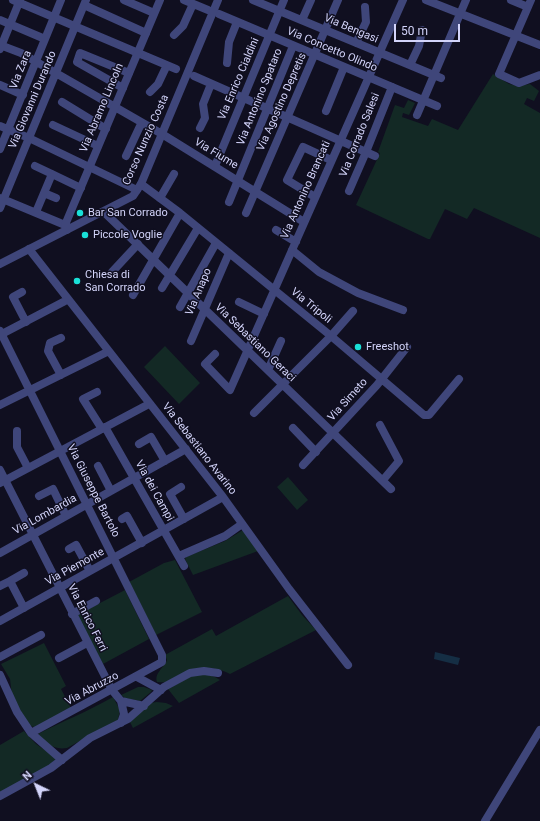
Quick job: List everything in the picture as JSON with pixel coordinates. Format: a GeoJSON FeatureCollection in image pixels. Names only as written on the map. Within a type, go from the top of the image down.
{"type":"FeatureCollection","features":[{"type":"Feature","properties":{"kind":"street","name":"Via Zara"},"geometry":{"type":"LineString","coordinates":[[0,149],[61,0]]}},
{"type":"Feature","properties":{"kind":"street"},"geometry":{"type":"LineString","coordinates":[[124,0],[154,13]]}},
{"type":"Feature","properties":{"kind":"street","name":"Via Abramo Lincoln"},"geometry":{"type":"LineString","coordinates":[[66,227],[98,146],[160,0]]}},
{"type":"Feature","properties":{"kind":"street"},"geometry":{"type":"LineString","coordinates":[[184,0],[208,10]]}},
{"type":"Feature","properties":{"kind":"street","name":"Corso Nunzio Costa"},"geometry":{"type":"LineString","coordinates":[[0,264],[66,227],[104,212],[127,200],[139,187],[218,0]]}},
{"type":"Feature","properties":{"kind":"street","name":"Via Bengasi"},"geometry":{"type":"LineString","coordinates":[[253,0],[437,76]]}},
{"type":"Feature","properties":{"kind":"street","name":"Via Enrico Cialdini"},"geometry":{"type":"LineString","coordinates":[[214,166],[284,0]]}},
{"type":"Feature","properties":{"kind":"street"},"geometry":{"type":"LineString","coordinates":[[302,20],[311,0]]}},
{"type":"Feature","properties":{"kind":"street","name":"Via Agostino Depretis"},"geometry":{"type":"LineString","coordinates":[[246,213],[338,0]]}},
{"type":"Feature","properties":{"kind":"street","name":"Via Antonino Brancati"},"geometry":{"type":"LineString","coordinates":[[215,354],[205,364],[230,390],[403,0]]}},
{"type":"Feature","properties":{"kind":"street"},"geometry":{"type":"LineString","coordinates":[[426,0],[435,2],[540,45]]}},
{"type":"Feature","properties":{"kind":"street"},"geometry":{"type":"LineString","coordinates":[[417,115],[423,100],[437,76],[466,0]]}},
{"type":"Feature","properties":{"kind":"street"},"geometry":{"type":"LineString","coordinates":[[511,0],[529,3],[499,74],[519,83],[540,75]]}},
{"type":"Feature","properties":{"kind":"street"},"geometry":{"type":"LineString","coordinates":[[0,46],[10,24],[17,1],[176,69]]}},
{"type":"Feature","properties":{"kind":"street"},"geometry":{"type":"LineString","coordinates":[[85,3],[146,32]]}},
{"type":"Feature","properties":{"kind":"street","name":"Via Giovanni Durando"},"geometry":{"type":"LineString","coordinates":[[0,208],[2,198],[29,138],[85,3]]}},
{"type":"Feature","properties":{"kind":"street"},"geometry":{"type":"LineString","coordinates":[[174,35],[183,26],[193,4]]}},
{"type":"Feature","properties":{"kind":"street"},"geometry":{"type":"LineString","coordinates":[[356,43],[366,22],[365,7]]}},
{"type":"Feature","properties":{"kind":"street","name":"Via Concetto Olindo"},"geometry":{"type":"LineString","coordinates":[[218,14],[437,106]]}},
{"type":"Feature","properties":{"kind":"street"},"geometry":{"type":"LineString","coordinates":[[0,20],[45,39]]}},
{"type":"Feature","properties":{"kind":"street"},"geometry":{"type":"LineString","coordinates":[[227,63],[229,42],[237,22]]}},
{"type":"Feature","properties":{"kind":"street"},"geometry":{"type":"LineString","coordinates":[[410,65],[418,46],[422,30]]}},
{"type":"Feature","properties":{"kind":"street","name":"Via Fiume"},"geometry":{"type":"LineString","coordinates":[[0,46],[21,53],[141,124],[162,134],[304,222]]}},
{"type":"Feature","properties":{"kind":"street","name":"Via Antonino Spataro"},"geometry":{"type":"LineString","coordinates":[[229,202],[293,46]]}},
{"type":"Feature","properties":{"kind":"street"},"geometry":{"type":"LineString","coordinates":[[123,88],[77,62],[80,53],[129,73]]}},
{"type":"Feature","properties":{"kind":"street"},"geometry":{"type":"LineString","coordinates":[[150,92],[158,84],[167,65]]}},
{"type":"Feature","properties":{"kind":"street"},"geometry":{"type":"LineString","coordinates":[[326,111],[344,67]]}},
{"type":"Feature","properties":{"kind":"street"},"geometry":{"type":"LineString","coordinates":[[194,76],[375,156]]}},
{"type":"Feature","properties":{"kind":"street"},"geometry":{"type":"LineString","coordinates":[[200,128],[205,118],[202,104],[211,84]]}},
{"type":"Feature","properties":{"kind":"street"},"geometry":{"type":"LineString","coordinates":[[0,85],[23,95]]}},
{"type":"Feature","properties":{"kind":"street","name":"Via Corrado Salesi"},"geometry":{"type":"LineString","coordinates":[[349,191],[392,87]]}},
{"type":"Feature","properties":{"kind":"street"},"geometry":{"type":"LineString","coordinates":[[62,102],[106,129]]}},
{"type":"Feature","properties":{"kind":"street"},"geometry":{"type":"LineString","coordinates":[[126,156],[141,124]]}},
{"type":"Feature","properties":{"kind":"street"},"geometry":{"type":"LineString","coordinates":[[53,125],[98,146]]}},
{"type":"Feature","properties":{"kind":"street","name":"Via Tripoli"},"geometry":{"type":"LineString","coordinates":[[0,126],[90,167],[139,187],[160,198],[331,336],[424,415],[429,415],[459,379]]}},
{"type":"Feature","properties":{"kind":"street"},"geometry":{"type":"LineString","coordinates":[[315,197],[288,180],[303,147],[331,160]]}},
{"type":"Feature","properties":{"kind":"street"},"geometry":{"type":"LineString","coordinates":[[35,166],[81,188]]}},
{"type":"Feature","properties":{"kind":"street"},"geometry":{"type":"LineString","coordinates":[[36,212],[52,174]]}},
{"type":"Feature","properties":{"kind":"street"},"geometry":{"type":"LineString","coordinates":[[160,198],[174,174]]}},
{"type":"Feature","properties":{"kind":"street"},"geometry":{"type":"LineString","coordinates":[[44,193],[56,198]]}},
{"type":"Feature","properties":{"kind":"street"},"geometry":{"type":"LineString","coordinates":[[2,198],[36,212],[66,227]]}},
{"type":"Feature","properties":{"kind":"street","name":"Via Sebastiano Geraci"},"geometry":{"type":"LineString","coordinates":[[104,212],[391,489]]}},
{"type":"Feature","properties":{"kind":"street"},"geometry":{"type":"LineString","coordinates":[[134,295],[180,213]]}},
{"type":"Feature","properties":{"kind":"street"},"geometry":{"type":"LineString","coordinates":[[162,288],[171,276],[198,228]]}},
{"type":"Feature","properties":{"kind":"street"},"geometry":{"type":"LineString","coordinates":[[276,230],[296,242]]}},
{"type":"Feature","properties":{"kind":"street"},"geometry":{"type":"LineString","coordinates":[[180,307],[216,243]]}},
{"type":"Feature","properties":{"kind":"street"},"geometry":{"type":"LineString","coordinates":[[112,272],[138,244]]}},
{"type":"Feature","properties":{"kind":"street","name":"Via Sebastiano Avarino"},"geometry":{"type":"LineString","coordinates":[[28,249],[107,352],[223,497],[289,589],[348,665]]}},
{"type":"Feature","properties":{"kind":"street"},"geometry":{"type":"LineString","coordinates":[[292,250],[319,272],[358,292],[403,310]]}},
{"type":"Feature","properties":{"kind":"street","name":"Via Anapo"},"geometry":{"type":"LineString","coordinates":[[191,341],[228,253]]}},
{"type":"Feature","properties":{"kind":"street"},"geometry":{"type":"LineString","coordinates":[[22,292],[13,297],[26,322]]}},
{"type":"Feature","properties":{"kind":"street"},"geometry":{"type":"LineString","coordinates":[[1,333],[68,300]]}},
{"type":"Feature","properties":{"kind":"street"},"geometry":{"type":"LineString","coordinates":[[239,302],[264,314]]}},
{"type":"Feature","properties":{"kind":"street"},"geometry":{"type":"LineString","coordinates":[[254,413],[331,336],[353,311]]}},
{"type":"Feature","properties":{"kind":"street","name":"Via Giuseppe Bartolo"},"geometry":{"type":"LineString","coordinates":[[1,333],[162,655],[162,662]]}},
{"type":"Feature","properties":{"kind":"street"},"geometry":{"type":"LineString","coordinates":[[61,338],[50,343],[48,351],[61,375]]}},
{"type":"Feature","properties":{"kind":"street"},"geometry":{"type":"LineString","coordinates":[[268,370],[281,341]]}},
{"type":"Feature","properties":{"kind":"street","name":"Via Simeto"},"geometry":{"type":"LineString","coordinates":[[303,465],[381,379],[407,347]]}},
{"type":"Feature","properties":{"kind":"street"},"geometry":{"type":"LineString","coordinates":[[0,405],[107,352]]}},
{"type":"Feature","properties":{"kind":"street","name":"Via dei Campi"},"geometry":{"type":"LineString","coordinates":[[97,392],[83,400],[103,428],[134,478],[184,566]]}},
{"type":"Feature","properties":{"kind":"street"},"geometry":{"type":"LineString","coordinates":[[3,482],[149,404]]}},
{"type":"Feature","properties":{"kind":"street"},"geometry":{"type":"LineString","coordinates":[[380,425],[399,461],[383,480]]}},
{"type":"Feature","properties":{"kind":"street"},"geometry":{"type":"LineString","coordinates":[[293,428],[316,452]]}},
{"type":"Feature","properties":{"kind":"street"},"geometry":{"type":"LineString","coordinates":[[17,431],[17,447],[28,468]]}},
{"type":"Feature","properties":{"kind":"street"},"geometry":{"type":"LineString","coordinates":[[139,444],[151,438],[164,461]]}},
{"type":"Feature","properties":{"kind":"street","name":"Via Lombardia"},"geometry":{"type":"LineString","coordinates":[[0,553],[186,449]]}},
{"type":"Feature","properties":{"kind":"street"},"geometry":{"type":"LineString","coordinates":[[98,466],[111,491]]}},
{"type":"Feature","properties":{"kind":"street","name":"Via Enrico Ferri"},"geometry":{"type":"LineString","coordinates":[[0,470],[3,482],[87,643],[112,690],[121,701]]}},
{"type":"Feature","properties":{"kind":"street"},"geometry":{"type":"LineString","coordinates":[[181,487],[170,494],[184,519]]}},
{"type":"Feature","properties":{"kind":"street"},"geometry":{"type":"LineString","coordinates":[[39,496],[53,489],[66,516]]}},
{"type":"Feature","properties":{"kind":"street","name":"Via Piemonte"},"geometry":{"type":"LineString","coordinates":[[0,621],[223,497]]}},
{"type":"Feature","properties":{"kind":"street"},"geometry":{"type":"LineString","coordinates":[[122,519],[127,516],[142,543]]}},
{"type":"Feature","properties":{"kind":"street"},"geometry":{"type":"LineString","coordinates":[[179,556],[225,536],[242,524]]}},
{"type":"Feature","properties":{"kind":"street"},"geometry":{"type":"LineString","coordinates":[[69,549],[76,545],[90,571]]}},
{"type":"Feature","properties":{"kind":"street"},"geometry":{"type":"LineString","coordinates":[[0,586],[24,573]]}},
{"type":"Feature","properties":{"kind":"street"},"geometry":{"type":"LineString","coordinates":[[10,581],[24,608]]}},
{"type":"Feature","properties":{"kind":"street"},"geometry":{"type":"LineString","coordinates":[[72,614],[96,601]]}},
{"type":"Feature","properties":{"kind":"street"},"geometry":{"type":"LineString","coordinates":[[0,657],[41,635]]}},
{"type":"Feature","properties":{"kind":"street"},"geometry":{"type":"LineString","coordinates":[[59,658],[87,643]]}},
{"type":"Feature","properties":{"kind":"street","name":"Via Abruzzo"},"geometry":{"type":"LineString","coordinates":[[30,733],[137,677],[162,662]]}},
{"type":"Feature","properties":{"kind":"street"},"geometry":{"type":"LineString","coordinates":[[0,796],[29,781],[62,760],[90,738],[121,723],[144,706],[161,690],[190,673],[204,671],[218,673]]}},
{"type":"Feature","properties":{"kind":"street"},"geometry":{"type":"LineString","coordinates":[[0,675],[3,690],[30,733],[62,760]]}},
{"type":"Feature","properties":{"kind":"street"},"geometry":{"type":"LineString","coordinates":[[137,677],[161,690]]}},
{"type":"Feature","properties":{"kind":"street"},"geometry":{"type":"LineString","coordinates":[[121,723],[124,714],[121,701],[144,706]]}},
{"type":"Feature","properties":{"kind":"street"},"geometry":{"type":"LineString","coordinates":[[485,821],[540,730]]}},
{"type":"Feature","properties":{"kind":"green space"},"geometry":{"type":"Polygon","coordinates":[[[493,74],[509,84],[519,86],[530,84],[539,91],[534,101],[527,98],[524,104],[540,113],[540,238],[474,208],[467,219],[445,209],[430,239],[428,239],[356,205],[380,153],[378,152],[395,105],[404,108],[408,100],[415,103],[409,115],[403,113],[402,117],[428,126],[432,119],[458,130],[493,74]]]}},
{"type":"Feature","properties":{"kind":"green space"},"geometry":{"type":"Polygon","coordinates":[[[165,346],[200,383],[179,404],[144,367],[165,346]]]}},
{"type":"Feature","properties":{"kind":"green space"},"geometry":{"type":"Polygon","coordinates":[[[288,477],[308,500],[297,510],[277,487],[288,477]]]}},
{"type":"Feature","properties":{"kind":"green space"},"geometry":{"type":"Polygon","coordinates":[[[243,530],[258,551],[193,575],[185,559],[186,557],[225,541],[243,530]]]}},
{"type":"Feature","properties":{"kind":"green space"},"geometry":{"type":"Polygon","coordinates":[[[175,560],[202,612],[156,635],[129,582],[164,563],[175,560]]]}},
{"type":"Feature","properties":{"kind":"green space"},"geometry":{"type":"Polygon","coordinates":[[[125,590],[149,639],[103,664],[77,615],[125,590]]]}},
{"type":"Feature","properties":{"kind":"green space"},"geometry":{"type":"Polygon","coordinates":[[[288,596],[302,615],[316,630],[230,674],[218,669],[207,668],[176,680],[157,682],[156,679],[158,673],[167,660],[165,655],[212,629],[216,636],[288,596]]]}},
{"type":"Feature","properties":{"kind":"green space"},"geometry":{"type":"Polygon","coordinates":[[[44,643],[66,686],[61,689],[71,708],[36,728],[29,725],[12,696],[10,679],[1,664],[44,643]]]}},
{"type":"Feature","properties":{"kind":"green space"},"geometry":{"type":"Polygon","coordinates":[[[206,674],[220,680],[179,703],[168,689],[193,675],[206,674]]]}},
{"type":"Feature","properties":{"kind":"green space"},"geometry":{"type":"Polygon","coordinates":[[[138,687],[144,687],[152,690],[140,701],[125,698],[121,695],[138,687]]]}},
{"type":"Feature","properties":{"kind":"green space"},"geometry":{"type":"Polygon","coordinates":[[[113,697],[120,710],[118,720],[67,748],[51,746],[38,734],[95,707],[113,697]]]}},
{"type":"Feature","properties":{"kind":"green space"},"geometry":{"type":"Polygon","coordinates":[[[150,703],[166,703],[173,706],[133,728],[130,722],[150,703]]]}},
{"type":"Feature","properties":{"kind":"green space"},"geometry":{"type":"Polygon","coordinates":[[[24,731],[36,744],[57,758],[45,769],[0,794],[0,745],[24,731]]]}},
{"type":"Feature","properties":{"kind":"water"},"geometry":{"type":"Polygon","coordinates":[[[435,652],[460,658],[458,665],[434,659],[435,652]]]}},
{"type":"Feature","properties":{"kind":"place","name":"Bar San Corrado"},"geometry":{"type":"Point","coordinates":[80,213]}},
{"type":"Feature","properties":{"kind":"place","name":"Piccole Voglie"},"geometry":{"type":"Point","coordinates":[85,235]}},
{"type":"Feature","properties":{"kind":"place","name":"Chiesa di San Corrado"},"geometry":{"type":"Point","coordinates":[77,281]}},
{"type":"Feature","properties":{"kind":"place","name":"Freeshot"},"geometry":{"type":"Point","coordinates":[358,347]}}]}
